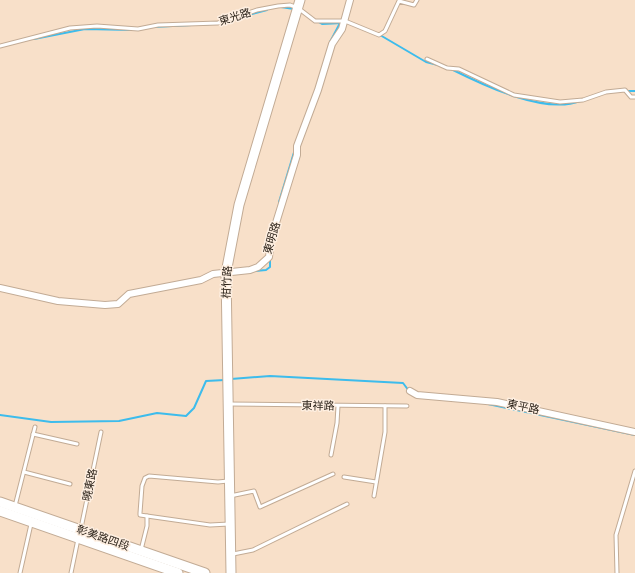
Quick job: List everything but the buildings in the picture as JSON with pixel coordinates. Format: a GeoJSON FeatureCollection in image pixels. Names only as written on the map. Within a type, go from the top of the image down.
{"type":"FeatureCollection","features":[{"type":"Feature","properties":{"kind":"street","name":"東明路"},"geometry":{"type":"LineString","coordinates":[[0,288],[58,302],[105,305],[118,304],[129,294],[201,280],[213,274],[250,270],[258,267],[269,257],[271,239],[297,154],[296,146],[318,90],[332,44],[342,29],[345,21],[350,0]]}},
{"type":"Feature","properties":{"kind":"street","name":"柑竹路"},"geometry":{"type":"LineString","coordinates":[[231,573],[230,404],[226,273],[239,205],[299,4]]}},
{"type":"Feature","properties":{"kind":"street","name":"東平路"},"geometry":{"type":"LineString","coordinates":[[410,391],[417,395],[497,402],[635,432]]}},
{"type":"Feature","properties":{"kind":"street","name":"彰美路四段"},"geometry":{"type":"LineString","coordinates":[[0,502],[15,508],[32,518]]}},
{"type":"Feature","properties":{"kind":"street","name":"彰美路四段"},"geometry":{"type":"LineString","coordinates":[[0,511],[32,518],[139,555],[205,573]]}},
{"type":"Feature","properties":{"kind":"street","name":"彰美路四段"},"geometry":{"type":"LineString","coordinates":[[139,555],[178,573]]}},
{"type":"Feature","properties":{"kind":"lane"},"geometry":{"type":"LineString","coordinates":[[299,4],[314,21],[345,21],[379,35],[385,31],[399,1],[414,4],[417,0]]}},
{"type":"Feature","properties":{"kind":"lane","name":"東光路"},"geometry":{"type":"LineString","coordinates":[[0,46],[70,28],[97,26],[138,29],[158,25],[218,23],[257,10],[299,4]]}},
{"type":"Feature","properties":{"kind":"lane"},"geometry":{"type":"LineString","coordinates":[[428,59],[447,68],[459,69],[514,95],[560,102],[583,100],[606,92],[625,90],[631,97],[635,97]]}},
{"type":"Feature","properties":{"kind":"lane","name":"東祥路"},"geometry":{"type":"LineString","coordinates":[[230,404],[407,406]]}},
{"type":"Feature","properties":{"kind":"lane"},"geometry":{"type":"LineString","coordinates":[[331,455],[337,423],[338,406]]}},
{"type":"Feature","properties":{"kind":"lane"},"geometry":{"type":"LineString","coordinates":[[374,496],[385,432],[385,406]]}},
{"type":"Feature","properties":{"kind":"lane"},"geometry":{"type":"LineString","coordinates":[[15,508],[35,427]]}},
{"type":"Feature","properties":{"kind":"lane","name":"曉東路"},"geometry":{"type":"LineString","coordinates":[[71,573],[102,432]]}},
{"type":"Feature","properties":{"kind":"lane"},"geometry":{"type":"LineString","coordinates":[[33,434],[77,444]]}},
{"type":"Feature","properties":{"kind":"lane"},"geometry":{"type":"LineString","coordinates":[[617,573],[616,535],[635,471]]}},
{"type":"Feature","properties":{"kind":"lane"},"geometry":{"type":"LineString","coordinates":[[24,472],[70,484]]}},
{"type":"Feature","properties":{"kind":"lane"},"geometry":{"type":"LineString","coordinates":[[230,496],[254,491],[260,507],[333,474]]}},
{"type":"Feature","properties":{"kind":"lane"},"geometry":{"type":"LineString","coordinates":[[230,480],[218,482],[149,476],[145,478],[142,486],[140,515],[156,516],[172,521],[210,525],[231,524]]}},
{"type":"Feature","properties":{"kind":"lane"},"geometry":{"type":"LineString","coordinates":[[344,477],[376,482]]}},
{"type":"Feature","properties":{"kind":"lane"},"geometry":{"type":"LineString","coordinates":[[231,554],[253,550],[347,504]]}},
{"type":"Feature","properties":{"kind":"lane"},"geometry":{"type":"LineString","coordinates":[[139,555],[147,526],[147,516]]}},
{"type":"Feature","properties":{"kind":"lane"},"geometry":{"type":"LineString","coordinates":[[20,573],[32,518]]}},
{"type":"Feature","properties":{"kind":"waterway"},"geometry":{"type":"LineString","coordinates":[[281,7],[294,9]]}},
{"type":"Feature","properties":{"kind":"waterway"},"geometry":{"type":"LineString","coordinates":[[248,15],[267,10]]}},
{"type":"Feature","properties":{"kind":"waterway"},"geometry":{"type":"LineString","coordinates":[[317,21],[322,24],[342,23]]}},
{"type":"Feature","properties":{"kind":"waterway"},"geometry":{"type":"LineString","coordinates":[[330,42],[340,23]]}},
{"type":"Feature","properties":{"kind":"waterway"},"geometry":{"type":"LineString","coordinates":[[153,27],[211,24]]}},
{"type":"Feature","properties":{"kind":"waterway"},"geometry":{"type":"LineString","coordinates":[[34,39],[85,29],[133,30]]}},
{"type":"Feature","properties":{"kind":"waterway"},"geometry":{"type":"LineString","coordinates":[[380,35],[426,62],[438,65]]}},
{"type":"Feature","properties":{"kind":"waterway"},"geometry":{"type":"LineString","coordinates":[[451,69],[497,90],[532,101],[550,104],[566,104],[580,101]]}},
{"type":"Feature","properties":{"kind":"waterway"},"geometry":{"type":"LineString","coordinates":[[626,91],[635,91]]}},
{"type":"Feature","properties":{"kind":"waterway"},"geometry":{"type":"LineString","coordinates":[[279,202],[295,149]]}},
{"type":"Feature","properties":{"kind":"waterway"},"geometry":{"type":"LineString","coordinates":[[255,271],[266,270],[270,267],[270,259]]}},
{"type":"Feature","properties":{"kind":"waterway"},"geometry":{"type":"LineString","coordinates":[[231,379],[270,376],[403,383],[409,391]]}},
{"type":"Feature","properties":{"kind":"waterway"},"geometry":{"type":"LineString","coordinates":[[0,415],[51,422],[119,421],[157,413],[186,416],[194,408],[206,381],[225,380]]}},
{"type":"Feature","properties":{"kind":"waterway"},"geometry":{"type":"LineString","coordinates":[[488,404],[635,435]]}}]}
